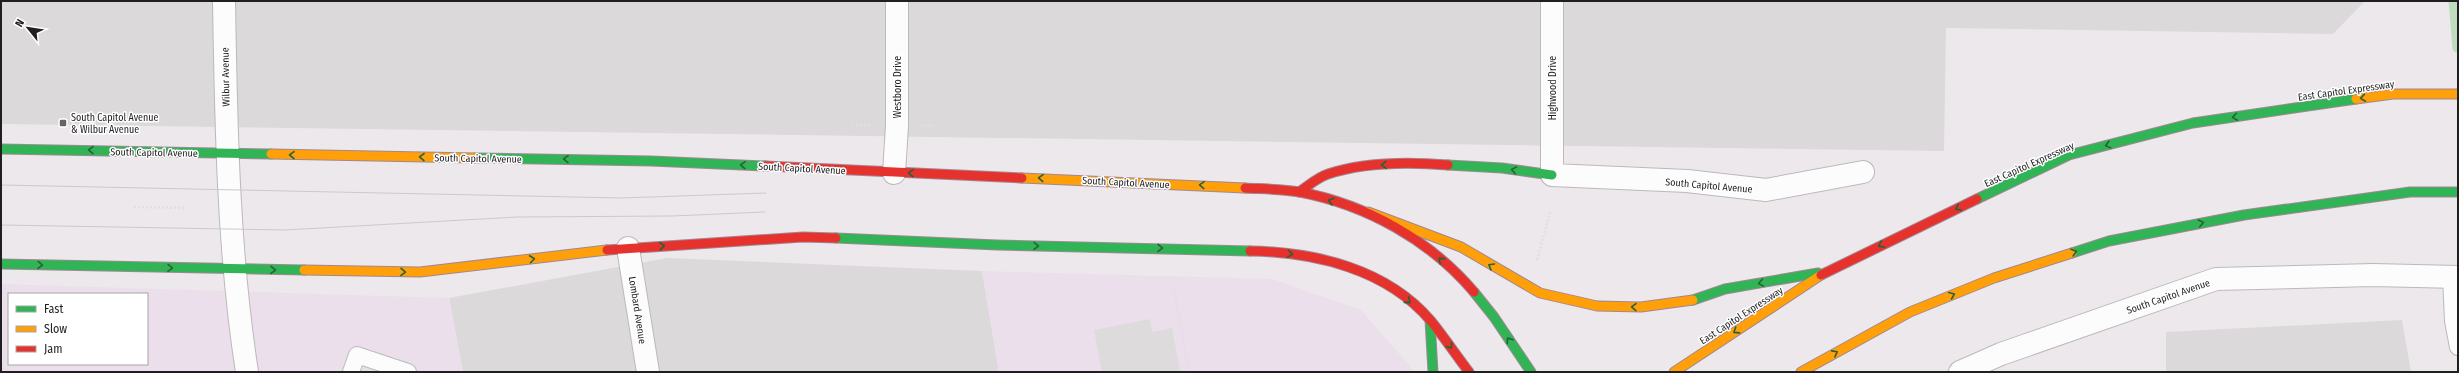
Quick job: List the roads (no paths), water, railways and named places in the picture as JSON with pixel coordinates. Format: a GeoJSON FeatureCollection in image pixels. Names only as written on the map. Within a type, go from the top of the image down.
{"type":"FeatureCollection","features":[{"type":"Feature","properties":{"kind":"main road"},"geometry":{"type":"LineString","coordinates":[[2393,94],[2444,84]]}},
{"type":"Feature","properties":{"kind":"main road","name":"East Capitol Expressway"},"geometry":{"type":"LineString","coordinates":[[1674,372],[1827,271],[2069,155],[2193,123],[2393,94],[2458,94]]}},
{"type":"Feature","properties":{"kind":"main road","name":"South Capitol Avenue"},"geometry":{"type":"LineString","coordinates":[[1,149],[651,161],[894,173],[1220,186],[1299,192],[1368,212],[1412,236],[1449,267],[1487,309],[1531,372]]}},
{"type":"Feature","properties":{"kind":"main road"},"geometry":{"type":"LineString","coordinates":[[1299,192],[1327,174],[1376,165],[1423,163],[1502,168],[1552,175]]}},
{"type":"Feature","properties":{"kind":"main road"},"geometry":{"type":"LineString","coordinates":[[1801,372],[1910,312],[1994,278],[2110,241],[2244,215],[2410,192],[2458,192]]}},
{"type":"Feature","properties":{"kind":"main road"},"geometry":{"type":"LineString","coordinates":[[1368,212],[1461,247],[1487,264],[1540,293],[1597,306],[1641,307],[1686,302],[1725,289],[1827,271]]}},
{"type":"Feature","properties":{"kind":"main road"},"geometry":{"type":"LineString","coordinates":[[1,264],[420,272],[628,248],[803,236],[997,245],[1268,251],[1341,263],[1388,285],[1430,320],[1469,372]]}},
{"type":"Feature","properties":{"kind":"main road"},"geometry":{"type":"LineString","coordinates":[[1430,320],[1433,372]]}},
{"type":"Feature","properties":{"kind":"street","name":"Wilbur Avenue"},"geometry":{"type":"LineString","coordinates":[[224,1],[228,154],[234,269],[247,372]]}},
{"type":"Feature","properties":{"kind":"street","name":"Westboro Drive"},"geometry":{"type":"LineString","coordinates":[[894,173],[897,126],[897,1]]}},
{"type":"Feature","properties":{"kind":"street","name":"Highwood Drive"},"geometry":{"type":"LineString","coordinates":[[1552,1],[1552,175]]}},
{"type":"Feature","properties":{"kind":"street","name":"South Capitol Avenue"},"geometry":{"type":"LineString","coordinates":[[1552,175],[1687,182],[1766,190],[1863,172]]}},
{"type":"Feature","properties":{"kind":"street","name":"Lombard Avenue"},"geometry":{"type":"LineString","coordinates":[[628,248],[648,372]]}},
{"type":"Feature","properties":{"kind":"street","name":"South Capitol Avenue"},"geometry":{"type":"LineString","coordinates":[[1960,372],[2001,354],[2216,280],[2374,275],[2455,277]]}},
{"type":"Feature","properties":{"kind":"lane"},"geometry":{"type":"LineString","coordinates":[[2455,277],[2453,321],[2458,347]]}},
{"type":"Feature","properties":{"kind":"lane"},"geometry":{"type":"LineString","coordinates":[[351,372],[357,355],[408,372]]}},
{"type":"Feature","properties":{"kind":"waterway"},"geometry":{"type":"LineString","coordinates":[[2453,1],[2457,48]]}},
{"type":"Feature","properties":{"kind":"tram line"},"geometry":{"type":"LineString","coordinates":[[1,185],[621,198],[766,193]]}},
{"type":"Feature","properties":{"kind":"tram line"},"geometry":{"type":"LineString","coordinates":[[1,225],[285,230],[517,217],[672,216],[765,212]]}},
{"type":"Feature","properties":{"kind":"place","name":"South Capitol Avenue & Wilbur Avenue"},"geometry":{"type":"Point","coordinates":[63,123]}}]}
